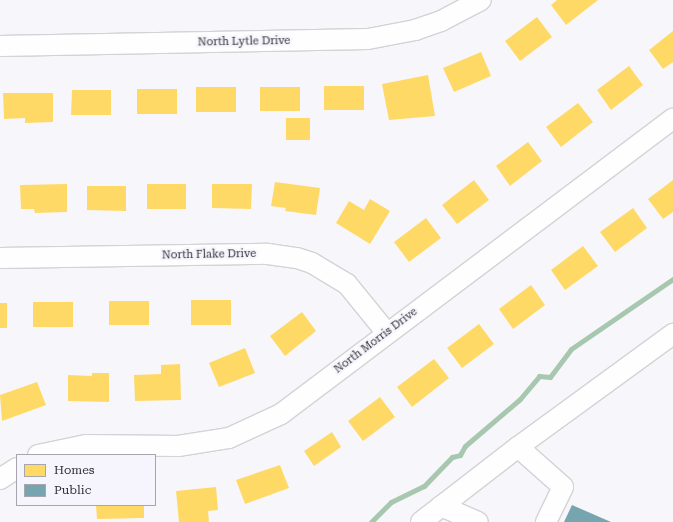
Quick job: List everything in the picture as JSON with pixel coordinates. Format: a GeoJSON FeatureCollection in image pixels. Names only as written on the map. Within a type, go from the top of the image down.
{"type":"FeatureCollection","features":[{"type":"Feature","properties":{"kind":"street","name":"North Lytle Drive"},"geometry":{"type":"LineString","coordinates":[[0,46],[368,39],[390,36],[441,21],[481,0]]}},
{"type":"Feature","properties":{"kind":"street","name":"North Morris Drive"},"geometry":{"type":"LineString","coordinates":[[43,454],[86,445],[178,446],[229,438],[281,414],[386,333],[673,120]]}},
{"type":"Feature","properties":{"kind":"street","name":"North Flake Drive"},"geometry":{"type":"LineString","coordinates":[[0,258],[268,254],[297,258],[312,263],[347,284],[386,333]]}},
{"type":"Feature","properties":{"kind":"street"},"geometry":{"type":"LineString","coordinates":[[421,522],[518,447],[673,334]]}},
{"type":"Feature","properties":{"kind":"street"},"geometry":{"type":"LineString","coordinates":[[518,447],[563,487],[546,522]]}},
{"type":"Feature","properties":{"kind":"street"},"geometry":{"type":"LineString","coordinates":[[0,479],[16,469]]}},
{"type":"Feature","properties":{"kind":"street"},"geometry":{"type":"LineString","coordinates":[[441,506],[478,522]]}},
{"type":"Feature","properties":{"kind":"building: Homes"},"geometry":{"type":"Polygon","coordinates":[[[557,0],[598,0],[566,25],[551,5],[557,0]]]}},
{"type":"Feature","properties":{"kind":"building: Homes"},"geometry":{"type":"Polygon","coordinates":[[[537,17],[552,37],[520,61],[505,41],[537,17]]]}},
{"type":"Feature","properties":{"kind":"building: Homes"},"geometry":{"type":"Polygon","coordinates":[[[673,31],[673,62],[663,69],[649,50],[673,31]]]}},
{"type":"Feature","properties":{"kind":"building: Homes"},"geometry":{"type":"Polygon","coordinates":[[[481,52],[491,76],[454,92],[443,68],[481,52]]]}},
{"type":"Feature","properties":{"kind":"building: Homes"},"geometry":{"type":"Polygon","coordinates":[[[629,66],[643,85],[611,110],[597,90],[629,66]]]}},
{"type":"Feature","properties":{"kind":"building: Homes"},"geometry":{"type":"Polygon","coordinates":[[[428,75],[435,116],[389,120],[382,84],[428,75]]]}},
{"type":"Feature","properties":{"kind":"building: Homes"},"geometry":{"type":"Polygon","coordinates":[[[324,86],[364,86],[364,110],[324,110],[324,86]]]}},
{"type":"Feature","properties":{"kind":"building: Homes"},"geometry":{"type":"Polygon","coordinates":[[[196,87],[236,87],[236,112],[196,112],[196,87]]]}},
{"type":"Feature","properties":{"kind":"building: Homes"},"geometry":{"type":"Polygon","coordinates":[[[260,87],[300,87],[300,111],[260,111],[260,87]]]}},
{"type":"Feature","properties":{"kind":"building: Homes"},"geometry":{"type":"Polygon","coordinates":[[[137,89],[177,89],[177,114],[137,114],[137,89]]]}},
{"type":"Feature","properties":{"kind":"building: Homes"},"geometry":{"type":"Polygon","coordinates":[[[72,90],[111,90],[111,115],[71,115],[72,90]]]}},
{"type":"Feature","properties":{"kind":"building: Homes"},"geometry":{"type":"Polygon","coordinates":[[[3,93],[53,93],[53,122],[25,123],[25,118],[4,119],[3,93]]]}},
{"type":"Feature","properties":{"kind":"building: Homes"},"geometry":{"type":"Polygon","coordinates":[[[578,103],[593,122],[561,147],[546,127],[578,103]]]}},
{"type":"Feature","properties":{"kind":"building: Homes"},"geometry":{"type":"Polygon","coordinates":[[[286,118],[310,118],[310,140],[286,140],[286,118]]]}},
{"type":"Feature","properties":{"kind":"building: Homes"},"geometry":{"type":"Polygon","coordinates":[[[528,142],[542,161],[510,186],[496,166],[528,142]]]}},
{"type":"Feature","properties":{"kind":"building: Homes"},"geometry":{"type":"Polygon","coordinates":[[[474,180],[489,200],[457,224],[442,205],[474,180]]]}},
{"type":"Feature","properties":{"kind":"building: Homes"},"geometry":{"type":"Polygon","coordinates":[[[673,180],[673,212],[663,219],[648,199],[673,180]]]}},
{"type":"Feature","properties":{"kind":"building: Homes"},"geometry":{"type":"Polygon","coordinates":[[[275,182],[320,188],[316,215],[285,211],[286,208],[271,206],[275,182]]]}},
{"type":"Feature","properties":{"kind":"building: Homes"},"geometry":{"type":"Polygon","coordinates":[[[67,184],[67,212],[35,213],[34,209],[21,209],[20,185],[67,184]]]}},
{"type":"Feature","properties":{"kind":"building: Homes"},"geometry":{"type":"Polygon","coordinates":[[[147,184],[186,184],[186,209],[147,209],[147,184]]]}},
{"type":"Feature","properties":{"kind":"building: Homes"},"geometry":{"type":"Polygon","coordinates":[[[212,184],[252,184],[251,209],[212,208],[212,184]]]}},
{"type":"Feature","properties":{"kind":"building: Homes"},"geometry":{"type":"Polygon","coordinates":[[[87,186],[126,186],[126,211],[87,210],[87,186]]]}},
{"type":"Feature","properties":{"kind":"building: Homes"},"geometry":{"type":"Polygon","coordinates":[[[370,199],[390,211],[370,244],[336,223],[349,201],[364,210],[370,199]]]}},
{"type":"Feature","properties":{"kind":"building: Homes"},"geometry":{"type":"Polygon","coordinates":[[[633,208],[647,228],[615,252],[600,232],[633,208]]]}},
{"type":"Feature","properties":{"kind":"building: Homes"},"geometry":{"type":"Polygon","coordinates":[[[426,218],[441,238],[409,262],[394,242],[426,218]]]}},
{"type":"Feature","properties":{"kind":"building: Homes"},"geometry":{"type":"Polygon","coordinates":[[[583,246],[598,266],[565,290],[551,270],[583,246]]]}},
{"type":"Feature","properties":{"kind":"building: Homes"},"geometry":{"type":"Polygon","coordinates":[[[531,285],[545,305],[513,329],[499,309],[531,285]]]}},
{"type":"Feature","properties":{"kind":"building: Homes"},"geometry":{"type":"Polygon","coordinates":[[[191,300],[231,300],[231,325],[191,325],[191,300]]]}},
{"type":"Feature","properties":{"kind":"building: Homes"},"geometry":{"type":"Polygon","coordinates":[[[109,301],[149,301],[149,325],[109,325],[109,301]]]}},
{"type":"Feature","properties":{"kind":"building: Homes"},"geometry":{"type":"Polygon","coordinates":[[[33,302],[73,302],[73,327],[33,327],[33,302]]]}},
{"type":"Feature","properties":{"kind":"building: Homes"},"geometry":{"type":"Polygon","coordinates":[[[0,303],[7,303],[7,328],[0,328],[0,303]]]}},
{"type":"Feature","properties":{"kind":"building: Homes"},"geometry":{"type":"Polygon","coordinates":[[[302,312],[316,331],[285,356],[270,336],[302,312]]]}},
{"type":"Feature","properties":{"kind":"building: Homes"},"geometry":{"type":"Polygon","coordinates":[[[479,324],[494,344],[462,368],[447,348],[479,324]]]}},
{"type":"Feature","properties":{"kind":"building: Homes"},"geometry":{"type":"Polygon","coordinates":[[[245,348],[255,373],[219,387],[209,363],[245,348]]]}},
{"type":"Feature","properties":{"kind":"building: Homes"},"geometry":{"type":"Polygon","coordinates":[[[434,359],[449,378],[412,407],[397,387],[434,359]]]}},
{"type":"Feature","properties":{"kind":"building: Homes"},"geometry":{"type":"Polygon","coordinates":[[[180,364],[181,400],[135,401],[134,375],[161,374],[161,365],[180,364]]]}},
{"type":"Feature","properties":{"kind":"building: Homes"},"geometry":{"type":"Polygon","coordinates":[[[92,373],[109,373],[109,402],[68,401],[68,375],[92,376],[92,373]]]}},
{"type":"Feature","properties":{"kind":"building: Homes"},"geometry":{"type":"Polygon","coordinates":[[[37,382],[46,405],[2,421],[0,395],[37,382]]]}},
{"type":"Feature","properties":{"kind":"building: Homes"},"geometry":{"type":"Polygon","coordinates":[[[380,397],[395,417],[363,441],[348,421],[380,397]]]}},
{"type":"Feature","properties":{"kind":"building: Homes"},"geometry":{"type":"Polygon","coordinates":[[[332,432],[341,447],[314,466],[304,451],[332,432]]]}},
{"type":"Feature","properties":{"kind":"building: Homes"},"geometry":{"type":"Polygon","coordinates":[[[280,465],[289,488],[245,504],[236,480],[280,465]]]}},
{"type":"Feature","properties":{"kind":"building: Homes"},"geometry":{"type":"Polygon","coordinates":[[[216,487],[218,510],[208,511],[209,522],[179,522],[176,491],[216,487]]]}},
{"type":"Feature","properties":{"kind":"building: Homes"},"geometry":{"type":"Polygon","coordinates":[[[96,506],[144,506],[144,518],[97,519],[96,506]]]}},
{"type":"Feature","properties":{"kind":"building: Public"},"geometry":{"type":"Polygon","coordinates":[[[572,505],[611,522],[564,522],[572,505]]]}},
{"type":"Feature","properties":{"kind":"waterway"},"geometry":{"type":"LineString","coordinates":[[371,522],[391,502],[424,486],[452,457],[460,455],[465,446],[520,399],[539,376],[550,377],[571,349],[673,279]]}}]}
